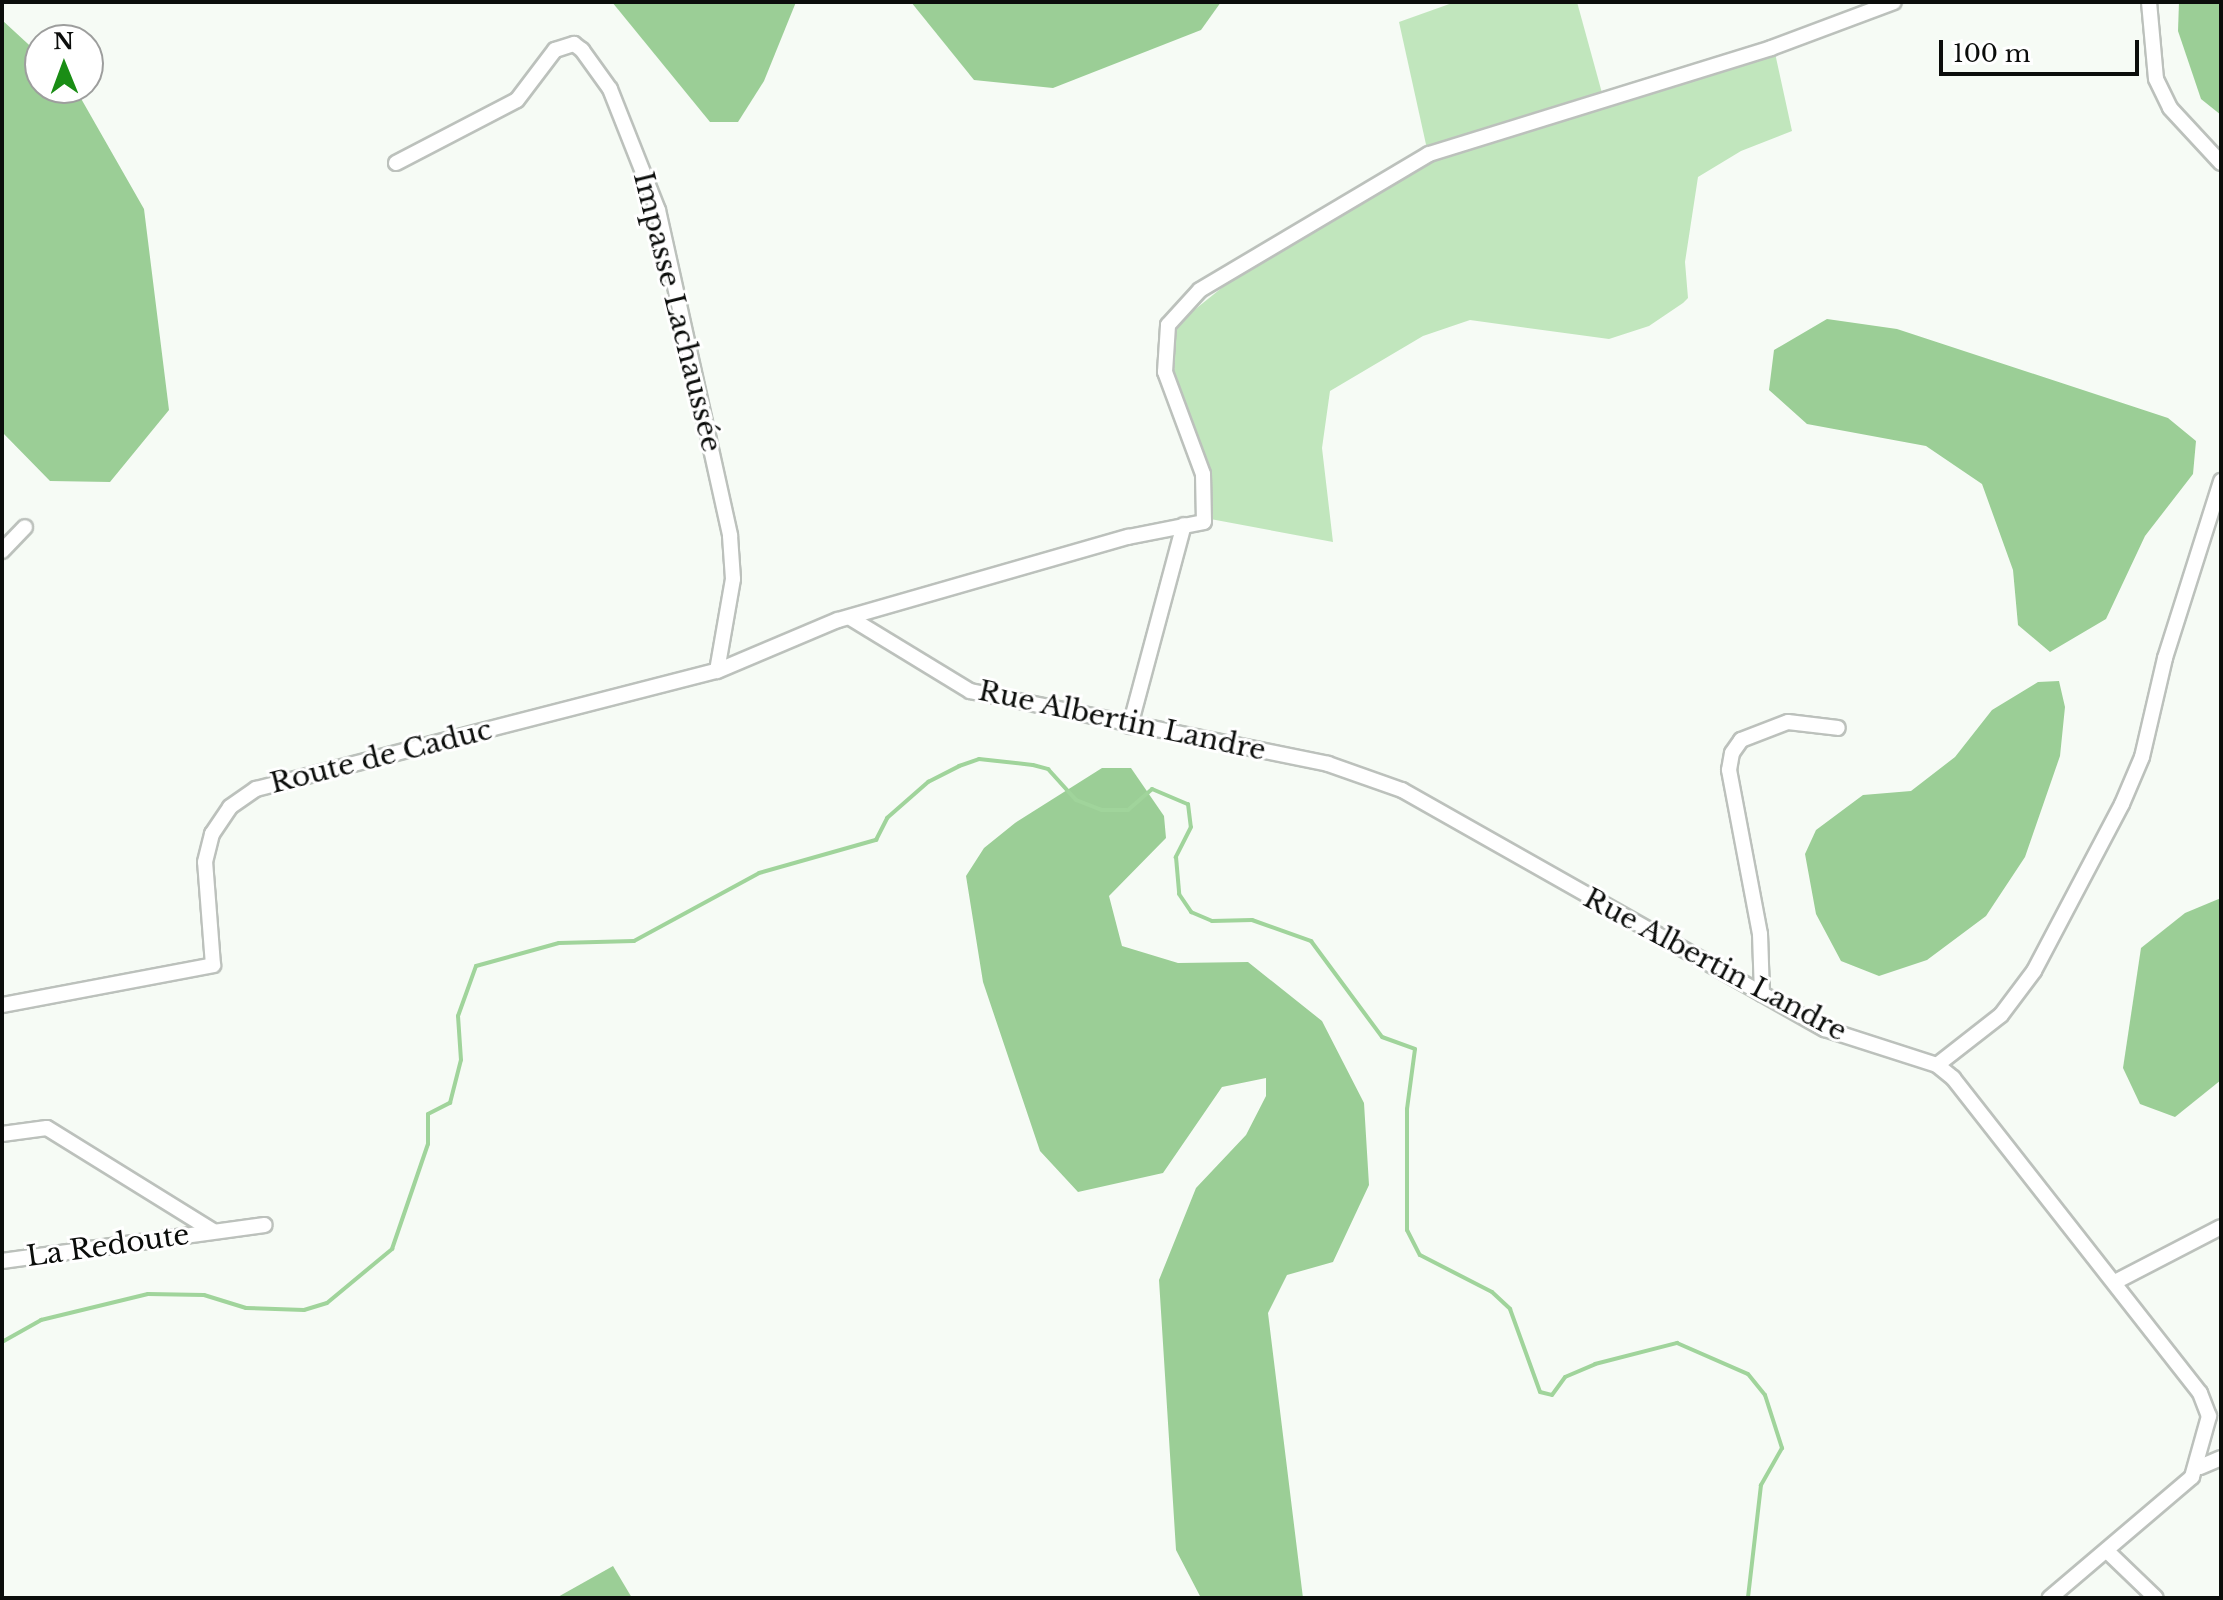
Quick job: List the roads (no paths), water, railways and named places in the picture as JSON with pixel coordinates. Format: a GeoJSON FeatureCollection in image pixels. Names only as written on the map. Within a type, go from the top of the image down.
{"type":"FeatureCollection","features":[{"type":"Feature","properties":{"kind":"street"},"geometry":{"type":"LineString","coordinates":[[1130,726],[1184,525],[1204,522],[1207,505],[1203,474],[1165,372],[1168,325],[1200,290],[1429,154],[1771,48],[1894,2]]}},
{"type":"Feature","properties":{"kind":"street"},"geometry":{"type":"LineString","coordinates":[[2149,2],[2156,79],[2170,108],[2221,163]]}},
{"type":"Feature","properties":{"kind":"street","name":"Impasse Lachaussée"},"geometry":{"type":"LineString","coordinates":[[396,163],[517,100],[555,50],[574,44],[582,50],[610,89],[658,210],[730,536],[733,579],[717,671]]}},
{"type":"Feature","properties":{"kind":"street"},"geometry":{"type":"LineString","coordinates":[[2200,1467],[2209,1427],[2206,1406],[2115,1282],[1937,1065],[2001,1015],[2034,971],[2122,804],[2142,757],[2221,481]]}},
{"type":"Feature","properties":{"kind":"street","name":"Route de Caduc"},"geometry":{"type":"LineString","coordinates":[[2,1005],[213,965],[205,862],[212,834],[230,807],[256,789],[717,671],[851,619],[1184,525]]}},
{"type":"Feature","properties":{"kind":"street"},"geometry":{"type":"LineString","coordinates":[[2,551],[25,527]]}},
{"type":"Feature","properties":{"kind":"street","name":"Rue Albertin Landre"},"geometry":{"type":"LineString","coordinates":[[851,619],[970,691],[1328,764],[1402,790],[1837,1035],[1937,1065]]}},
{"type":"Feature","properties":{"kind":"street"},"geometry":{"type":"LineString","coordinates":[[1762,994],[1760,934],[1729,770],[1732,753],[1741,740],[1788,722],[1838,728]]}},
{"type":"Feature","properties":{"kind":"street","name":"La Redoute"},"geometry":{"type":"LineString","coordinates":[[2,1134],[47,1128],[213,1231]]}},
{"type":"Feature","properties":{"kind":"street"},"geometry":{"type":"LineString","coordinates":[[213,1231],[265,1225]]}},
{"type":"Feature","properties":{"kind":"street"},"geometry":{"type":"LineString","coordinates":[[2115,1282],[2221,1227]]}},
{"type":"Feature","properties":{"kind":"street","name":"La Redoute"},"geometry":{"type":"LineString","coordinates":[[2,1261],[213,1231]]}},
{"type":"Feature","properties":{"kind":"street"},"geometry":{"type":"LineString","coordinates":[[2050,1598],[2108,1552],[2200,1467],[2221,1458]]}},
{"type":"Feature","properties":{"kind":"street"},"geometry":{"type":"LineString","coordinates":[[2108,1552],[2156,1598]]}},
{"type":"Feature","properties":{"kind":"waterway"},"geometry":{"type":"LineString","coordinates":[[2,1342],[41,1320],[148,1294],[204,1295],[246,1308],[304,1310],[327,1303],[392,1249],[428,1144],[428,1114],[450,1103],[461,1060],[458,1016],[476,966],[559,943],[634,941],[759,873],[876,840],[887,818],[928,782],[959,766],[979,759],[1033,765],[1048,769],[1076,800],[1102,810],[1128,810],[1152,789],[1188,804],[1191,827],[1176,857],[1179,894],[1191,912],[1212,921],[1252,920],[1311,941],[1382,1037],[1415,1049],[1407,1109],[1407,1230],[1420,1255],[1492,1292],[1510,1309],[1540,1392],[1552,1395],[1565,1377],[1595,1364],[1677,1343],[1748,1374],[1765,1395],[1782,1448],[1761,1485],[1748,1598]]}}]}
